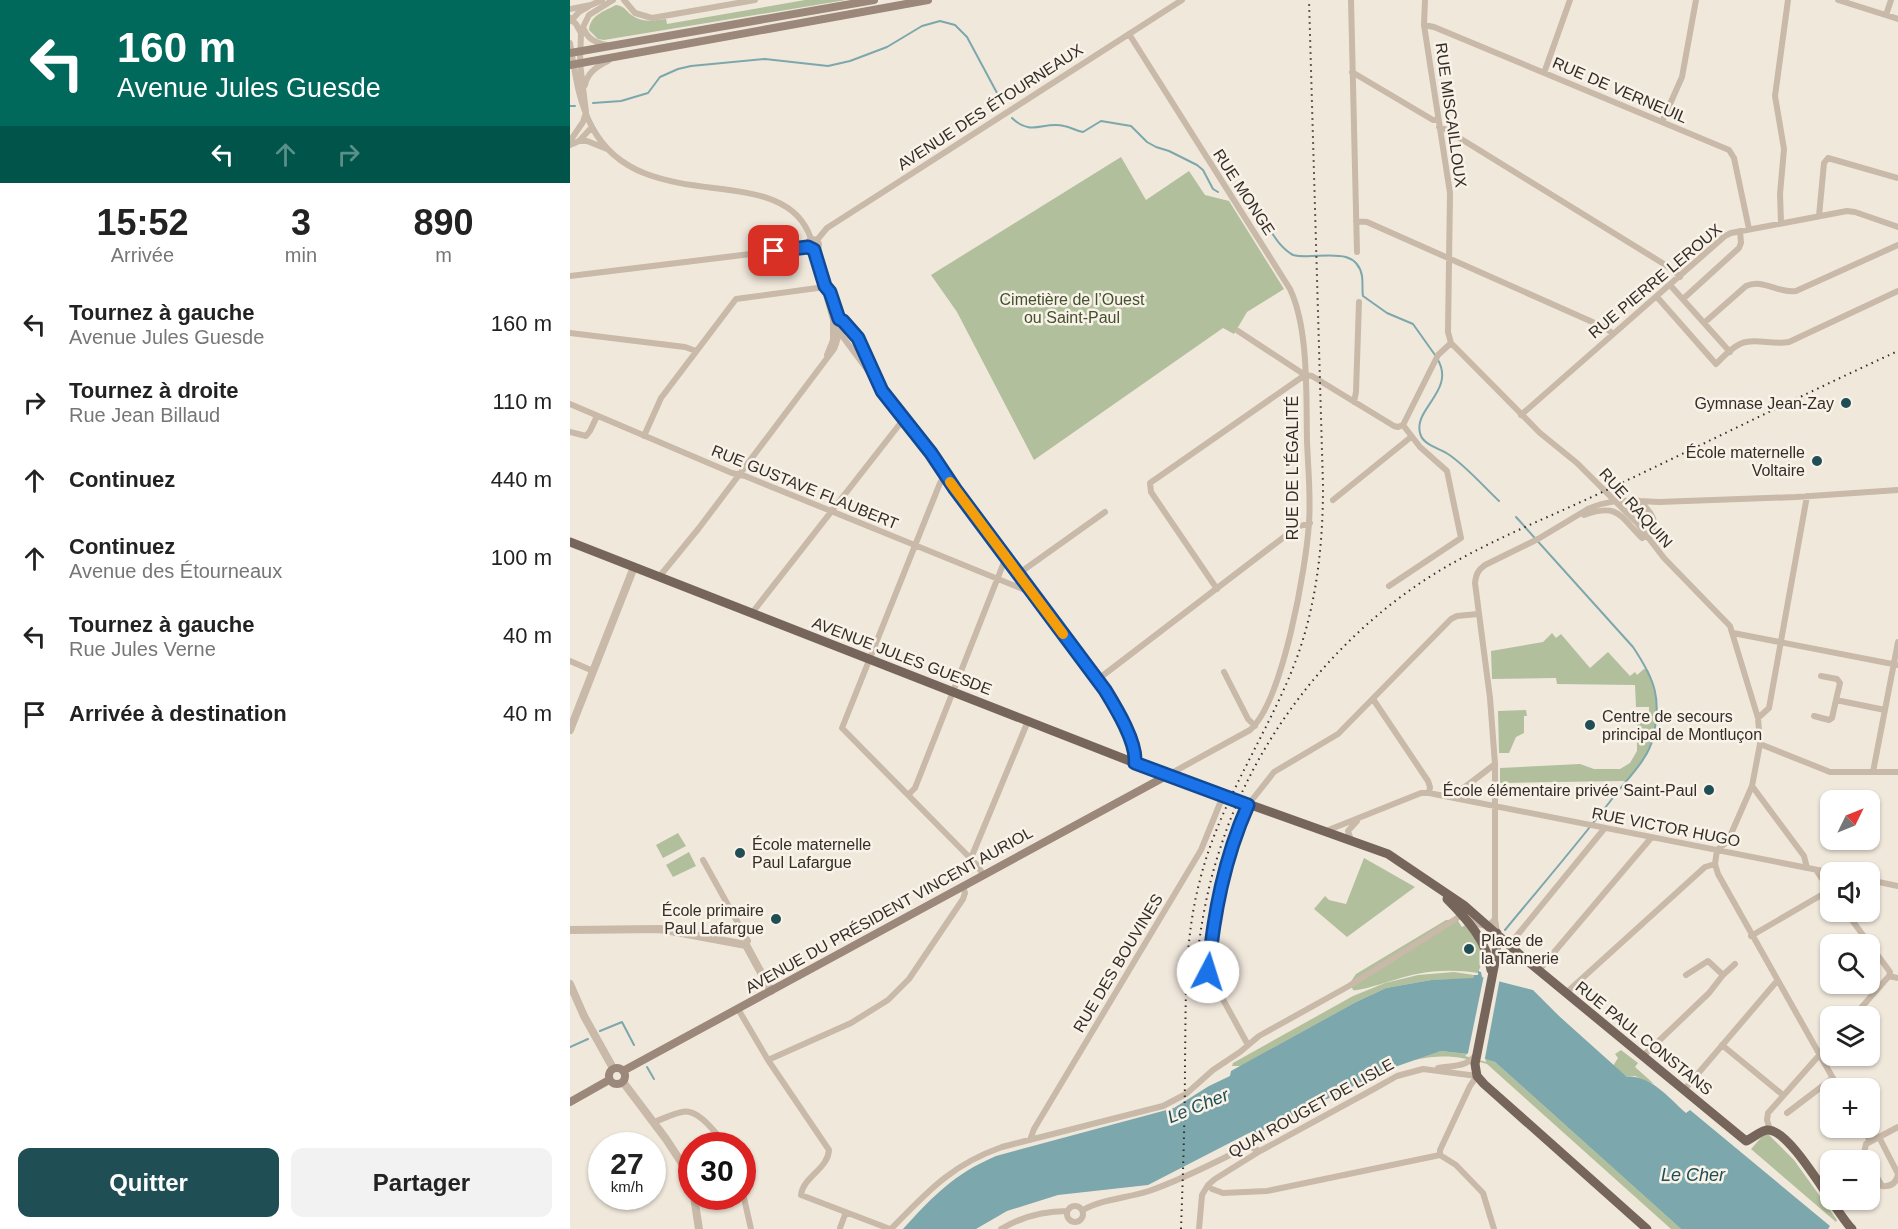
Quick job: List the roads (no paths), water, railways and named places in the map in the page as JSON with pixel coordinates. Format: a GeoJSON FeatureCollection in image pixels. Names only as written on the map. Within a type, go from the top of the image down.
{"type":"FeatureCollection","features":[{"type":"Feature","properties":{"kind":"main road"},"geometry":{"type":"LineString","coordinates":[[571,53],[874,0]]}},
{"type":"Feature","properties":{"kind":"main road"},"geometry":{"type":"LineString","coordinates":[[574,64],[928,0]]}},
{"type":"Feature","properties":{"kind":"main road","name":"AVENUE JULES GUESDE"},"geometry":{"type":"LineString","coordinates":[[570,542],[1135,763],[1388,854],[1431,882]]}},
{"type":"Feature","properties":{"kind":"main road","name":"AVENUE DU PRÉSIDENT VINCENT AURIOL"},"geometry":{"type":"LineString","coordinates":[[623,1071],[1168,775]]}},
{"type":"Feature","properties":{"kind":"main road"},"geometry":{"type":"LineString","coordinates":[[1431,882],[1470,924],[1485,946],[1492,971]]}},
{"type":"Feature","properties":{"kind":"main road","name":"RUE PAUL CONSTANS"},"geometry":{"type":"LineString","coordinates":[[1431,882],[1491,922],[1497,933],[1525,959],[1746,1141],[1765,1130],[1770,1130]]}},
{"type":"Feature","properties":{"kind":"main road"},"geometry":{"type":"LineString","coordinates":[[1497,933],[1499,955]]}},
{"type":"Feature","properties":{"kind":"main road"},"geometry":{"type":"LineString","coordinates":[[1510,944],[1499,955],[1492,971],[1478,1054],[1472,1063],[1477,1076],[1647,1229]]}},
{"type":"Feature","properties":{"kind":"main road"},"geometry":{"type":"LineString","coordinates":[[613,1068],[620,1068],[623,1071],[625,1075],[623,1082],[615,1084],[609,1080],[608,1074],[613,1068]]}},
{"type":"Feature","properties":{"kind":"main road"},"geometry":{"type":"LineString","coordinates":[[570,1102],[609,1080]]}},
{"type":"Feature","properties":{"kind":"main road"},"geometry":{"type":"LineString","coordinates":[[1770,1130],[1778,1133],[1802,1157],[1834,1207],[1852,1229]]}},
{"type":"Feature","properties":{"kind":"street"},"geometry":{"type":"LineString","coordinates":[[602,0],[570,20],[583,34],[599,43],[611,46]]}},
{"type":"Feature","properties":{"kind":"street"},"geometry":{"type":"LineString","coordinates":[[574,64],[581,52],[584,21],[596,10],[613,0]]}},
{"type":"Feature","properties":{"kind":"street"},"geometry":{"type":"LineString","coordinates":[[624,0],[635,13],[648,18],[731,2],[755,0]]}},
{"type":"Feature","properties":{"kind":"street","name":"AVENUE DES ÉTOURNEAUX"},"geometry":{"type":"LineString","coordinates":[[814,240],[827,228],[1182,0]]}},
{"type":"Feature","properties":{"kind":"street"},"geometry":{"type":"LineString","coordinates":[[1351,0],[1357,252]]}},
{"type":"Feature","properties":{"kind":"street","name":"RUE MISCAILLOUX"},"geometry":{"type":"LineString","coordinates":[[1425,0],[1424,25],[1450,193],[1448,332],[1451,343]]}},
{"type":"Feature","properties":{"kind":"street"},"geometry":{"type":"LineString","coordinates":[[1544,73],[1570,0]]}},
{"type":"Feature","properties":{"kind":"street"},"geometry":{"type":"LineString","coordinates":[[1662,122],[1682,77],[1696,0]]}},
{"type":"Feature","properties":{"kind":"street"},"geometry":{"type":"LineString","coordinates":[[1781,223],[1780,194],[1784,149],[1776,96],[1788,0]]}},
{"type":"Feature","properties":{"kind":"street"},"geometry":{"type":"LineString","coordinates":[[1838,0],[1898,19]]}},
{"type":"Feature","properties":{"kind":"street"},"geometry":{"type":"LineString","coordinates":[[1886,15],[1891,0]]}},
{"type":"Feature","properties":{"kind":"street"},"geometry":{"type":"LineString","coordinates":[[570,9],[591,5]]}},
{"type":"Feature","properties":{"kind":"street","name":"RUE DE VERNEUIL"},"geometry":{"type":"LineString","coordinates":[[1424,25],[1434,27],[1729,150],[1733,153],[1749,229]]}},
{"type":"Feature","properties":{"kind":"street","name":"RUE MONGE"},"geometry":{"type":"LineString","coordinates":[[1129,34],[1290,289],[1301,317],[1305,375]]}},
{"type":"Feature","properties":{"kind":"street"},"geometry":{"type":"LineString","coordinates":[[570,43],[581,88],[581,102],[592,127],[611,151],[637,171],[670,183],[774,199],[790,207],[800,216],[819,245],[814,250]]}},
{"type":"Feature","properties":{"kind":"street"},"geometry":{"type":"LineString","coordinates":[[581,88],[586,76],[615,57]]}},
{"type":"Feature","properties":{"kind":"street"},"geometry":{"type":"LineString","coordinates":[[1352,72],[1672,269],[1680,277]]}},
{"type":"Feature","properties":{"kind":"street"},"geometry":{"type":"LineString","coordinates":[[570,78],[581,88]]}},
{"type":"Feature","properties":{"kind":"street"},"geometry":{"type":"LineString","coordinates":[[570,143],[583,122],[586,112]]}},
{"type":"Feature","properties":{"kind":"street"},"geometry":{"type":"LineString","coordinates":[[579,141],[592,127]]}},
{"type":"Feature","properties":{"kind":"street"},"geometry":{"type":"LineString","coordinates":[[570,143],[587,141],[611,151]]}},
{"type":"Feature","properties":{"kind":"street"},"geometry":{"type":"LineString","coordinates":[[1819,216],[1824,163],[1828,158],[1898,178]]}},
{"type":"Feature","properties":{"kind":"street","name":"RUE PIERRE LEROUX"},"geometry":{"type":"LineString","coordinates":[[1521,415],[1725,236],[1781,223],[1855,212],[1898,226]]}},
{"type":"Feature","properties":{"kind":"street"},"geometry":{"type":"LineString","coordinates":[[1356,221],[1367,222],[1606,328],[1613,334]]}},
{"type":"Feature","properties":{"kind":"street"},"geometry":{"type":"LineString","coordinates":[[1683,299],[1739,248],[1740,231]]}},
{"type":"Feature","properties":{"kind":"street"},"geometry":{"type":"LineString","coordinates":[[808,247],[807,243],[814,240]]}},
{"type":"Feature","properties":{"kind":"street"},"geometry":{"type":"LineString","coordinates":[[1704,323],[1746,286],[1753,283],[1787,292],[1796,291],[1898,245]]}},
{"type":"Feature","properties":{"kind":"street"},"geometry":{"type":"LineString","coordinates":[[570,276],[808,247],[814,250],[825,286],[830,292],[840,331],[1098,680],[1115,705],[1134,747],[1135,763]]}},
{"type":"Feature","properties":{"kind":"street"},"geometry":{"type":"LineString","coordinates":[[1670,285],[1730,352]]}},
{"type":"Feature","properties":{"kind":"street"},"geometry":{"type":"LineString","coordinates":[[644,436],[661,398],[736,299],[825,286]]}},
{"type":"Feature","properties":{"kind":"street"},"geometry":{"type":"LineString","coordinates":[[1657,297],[1716,364],[1747,342],[1776,344],[1789,342],[1898,291]]}},
{"type":"Feature","properties":{"kind":"street"},"geometry":{"type":"LineString","coordinates":[[1354,402],[1359,302]]}},
{"type":"Feature","properties":{"kind":"street"},"geometry":{"type":"LineString","coordinates":[[836,322],[843,321],[858,338],[876,382]]}},
{"type":"Feature","properties":{"kind":"street"},"geometry":{"type":"LineString","coordinates":[[823,364],[833,340],[836,322]]}},
{"type":"Feature","properties":{"kind":"street"},"geometry":{"type":"LineString","coordinates":[[659,577],[699,528],[823,364],[834,349],[840,331]]}},
{"type":"Feature","properties":{"kind":"street"},"geometry":{"type":"LineString","coordinates":[[1238,331],[1305,375],[1312,376],[1398,427],[1403,424],[1437,358],[1451,343]]}},
{"type":"Feature","properties":{"kind":"street"},"geometry":{"type":"LineString","coordinates":[[570,333],[685,347],[696,351]]}},
{"type":"Feature","properties":{"kind":"street","name":"RUE RAQUIN"},"geometry":{"type":"LineString","coordinates":[[1451,343],[1521,415],[1577,464],[1637,524],[1664,558],[1730,626],[1758,718],[1760,744],[1752,786],[1727,842],[1717,850]]}},
{"type":"Feature","properties":{"kind":"street"},"geometry":{"type":"LineString","coordinates":[[834,349],[841,345],[849,345]]}},
{"type":"Feature","properties":{"kind":"street"},"geometry":{"type":"LineString","coordinates":[[1217,589],[1151,492],[1150,483],[1305,375]]}},
{"type":"Feature","properties":{"kind":"street","name":"RUE DE L'ÉGALITÉ"},"geometry":{"type":"LineString","coordinates":[[1253,728],[1275,686],[1303,577],[1310,523],[1305,375]]}},
{"type":"Feature","properties":{"kind":"street","name":"RUE GUSTAVE FLAUBERT"},"geometry":{"type":"LineString","coordinates":[[570,404],[996,580],[1031,592]]}},
{"type":"Feature","properties":{"kind":"street"},"geometry":{"type":"LineString","coordinates":[[570,432],[585,436],[597,416]]}},
{"type":"Feature","properties":{"kind":"street"},"geometry":{"type":"LineString","coordinates":[[752,613],[899,424],[905,420]]}},
{"type":"Feature","properties":{"kind":"street"},"geometry":{"type":"LineString","coordinates":[[1389,586],[1461,538],[1447,471],[1411,437],[1403,424]]}},
{"type":"Feature","properties":{"kind":"street"},"geometry":{"type":"LineString","coordinates":[[1333,500],[1411,437]]}},
{"type":"Feature","properties":{"kind":"street"},"geometry":{"type":"LineString","coordinates":[[945,476],[940,483],[868,658],[842,728],[971,858],[983,875]]}},
{"type":"Feature","properties":{"kind":"street"},"geometry":{"type":"LineString","coordinates":[[1455,906],[1479,926],[1491,922],[1495,765],[1490,698],[1475,583],[1479,570],[1603,502],[1807,496],[1898,489]]}},
{"type":"Feature","properties":{"kind":"street"},"geometry":{"type":"LineString","coordinates":[[1758,718],[1769,708],[1807,496]]}},
{"type":"Feature","properties":{"kind":"street"},"geometry":{"type":"LineString","coordinates":[[1571,519],[1602,509],[1614,510],[1642,538],[1653,528],[1653,516],[1639,501]]}},
{"type":"Feature","properties":{"kind":"street"},"geometry":{"type":"LineString","coordinates":[[1018,574],[1106,512]]}},
{"type":"Feature","properties":{"kind":"street"},"geometry":{"type":"LineString","coordinates":[[1098,680],[1297,527],[1310,523]]}},
{"type":"Feature","properties":{"kind":"street"},"geometry":{"type":"LineString","coordinates":[[908,795],[915,788],[1006,557]]}},
{"type":"Feature","properties":{"kind":"street"},"geometry":{"type":"LineString","coordinates":[[570,730],[634,567]]}},
{"type":"Feature","properties":{"kind":"street"},"geometry":{"type":"LineString","coordinates":[[1248,1045],[1208,972],[1213,920],[1226,864],[1248,805],[1274,772],[1338,734],[1451,620],[1457,616],[1478,614]]}},
{"type":"Feature","properties":{"kind":"street"},"geometry":{"type":"LineString","coordinates":[[1733,633],[1896,665]]}},
{"type":"Feature","properties":{"kind":"street"},"geometry":{"type":"LineString","coordinates":[[1873,772],[1896,665],[1898,642]]}},
{"type":"Feature","properties":{"kind":"street"},"geometry":{"type":"LineString","coordinates":[[570,661],[594,671]]}},
{"type":"Feature","properties":{"kind":"street"},"geometry":{"type":"LineString","coordinates":[[1168,775],[1253,728],[1224,672]]}},
{"type":"Feature","properties":{"kind":"street"},"geometry":{"type":"LineString","coordinates":[[1814,716],[1829,720],[1832,718],[1840,683],[1838,679],[1821,676]]}},
{"type":"Feature","properties":{"kind":"street"},"geometry":{"type":"LineString","coordinates":[[1326,831],[1421,793],[1429,793],[1428,781],[1373,699]]}},
{"type":"Feature","properties":{"kind":"street"},"geometry":{"type":"LineString","coordinates":[[1836,700],[1885,710]]}},
{"type":"Feature","properties":{"kind":"street"},"geometry":{"type":"LineString","coordinates":[[971,858],[1028,721]]}},
{"type":"Feature","properties":{"kind":"street"},"geometry":{"type":"LineString","coordinates":[[1760,744],[1830,772],[1898,772]]}},
{"type":"Feature","properties":{"kind":"street"},"geometry":{"type":"LineString","coordinates":[[1442,796],[1465,787],[1495,765]]}},
{"type":"Feature","properties":{"kind":"street"},"geometry":{"type":"LineString","coordinates":[[1752,786],[1804,856],[1807,868]]}},
{"type":"Feature","properties":{"kind":"street","name":"RUE VICTOR HUGO"},"geometry":{"type":"LineString","coordinates":[[1429,793],[1820,870]]}},
{"type":"Feature","properties":{"kind":"street","name":"RUE DES BOUVINES"},"geometry":{"type":"LineString","coordinates":[[1030,1140],[1034,1129],[1201,850],[1223,796]]}},
{"type":"Feature","properties":{"kind":"street"},"geometry":{"type":"LineString","coordinates":[[1352,841],[1347,833],[1350,827],[1365,817]]}},
{"type":"Feature","properties":{"kind":"street"},"geometry":{"type":"LineString","coordinates":[[1510,944],[1604,829]]}},
{"type":"Feature","properties":{"kind":"street"},"geometry":{"type":"LineString","coordinates":[[1539,970],[1651,838]]}},
{"type":"Feature","properties":{"kind":"street"},"geometry":{"type":"LineString","coordinates":[[1717,850],[1715,864],[1718,874],[1820,1055],[1768,1113],[1770,1130]]}},
{"type":"Feature","properties":{"kind":"street"},"geometry":{"type":"LineString","coordinates":[[703,860],[748,941],[746,945],[771,991]]}},
{"type":"Feature","properties":{"kind":"street"},"geometry":{"type":"LineString","coordinates":[[1566,993],[1705,867],[1715,864]]}},
{"type":"Feature","properties":{"kind":"street"},"geometry":{"type":"LineString","coordinates":[[1815,869],[1820,876]]}},
{"type":"Feature","properties":{"kind":"street"},"geometry":{"type":"LineString","coordinates":[[1880,882],[1898,886]]}},
{"type":"Feature","properties":{"kind":"street"},"geometry":{"type":"LineString","coordinates":[[768,1060],[851,1023],[888,1000],[913,974],[963,899],[965,893],[963,886]]}},
{"type":"Feature","properties":{"kind":"street"},"geometry":{"type":"LineString","coordinates":[[1751,936],[1820,896]]}},
{"type":"Feature","properties":{"kind":"street"},"geometry":{"type":"LineString","coordinates":[[738,1009],[768,1060],[829,1150],[825,1161],[802,1188],[801,1195],[891,1229],[933,1186],[951,1172],[984,1154],[1163,1106],[1186,1094],[1213,1070],[1259,1036],[1349,986],[1462,915]]}},
{"type":"Feature","properties":{"kind":"street"},"geometry":{"type":"LineString","coordinates":[[1449,922],[1470,924]]}},
{"type":"Feature","properties":{"kind":"street"},"geometry":{"type":"LineString","coordinates":[[1853,922],[1890,972],[1863,1006]]}},
{"type":"Feature","properties":{"kind":"street"},"geometry":{"type":"LineString","coordinates":[[570,930],[660,929],[746,945]]}},
{"type":"Feature","properties":{"kind":"street"},"geometry":{"type":"LineString","coordinates":[[1499,955],[1515,954],[1525,959]]}},
{"type":"Feature","properties":{"kind":"street"},"geometry":{"type":"LineString","coordinates":[[1686,975],[1708,960],[1723,975]]}},
{"type":"Feature","properties":{"kind":"street"},"geometry":{"type":"LineString","coordinates":[[1643,1056],[1709,993],[1735,964]]}},
{"type":"Feature","properties":{"kind":"street"},"geometry":{"type":"LineString","coordinates":[[1889,976],[1898,978]]}},
{"type":"Feature","properties":{"kind":"street"},"geometry":{"type":"LineString","coordinates":[[1684,1089],[1777,981]]}},
{"type":"Feature","properties":{"kind":"street"},"geometry":{"type":"LineString","coordinates":[[570,984],[573,1000],[613,1068]]}},
{"type":"Feature","properties":{"kind":"street"},"geometry":{"type":"LineString","coordinates":[[1722,1045],[1783,1095]]}},
{"type":"Feature","properties":{"kind":"street"},"geometry":{"type":"LineString","coordinates":[[1435,1069],[1472,1063]]}},
{"type":"Feature","properties":{"kind":"street"},"geometry":{"type":"LineString","coordinates":[[1826,1066],[1833,1078]]}},
{"type":"Feature","properties":{"kind":"street","name":"QUAI ROUGET DE LISLE"},"geometry":{"type":"LineString","coordinates":[[1208,1185],[1260,1151],[1397,1076],[1423,1069],[1435,1069],[1477,1076]]}},
{"type":"Feature","properties":{"kind":"street"},"geometry":{"type":"LineString","coordinates":[[1440,1155],[1440,1150],[1477,1076]]}},
{"type":"Feature","properties":{"kind":"street"},"geometry":{"type":"LineString","coordinates":[[623,1082],[678,1158]]}},
{"type":"Feature","properties":{"kind":"street"},"geometry":{"type":"LineString","coordinates":[[1787,1113],[1820,1088]]}},
{"type":"Feature","properties":{"kind":"street"},"geometry":{"type":"LineString","coordinates":[[654,1122],[691,1111],[713,1132]]}},
{"type":"Feature","properties":{"kind":"street"},"geometry":{"type":"LineString","coordinates":[[1880,1136],[1898,1127]]}},
{"type":"Feature","properties":{"kind":"street"},"geometry":{"type":"LineString","coordinates":[[1863,1150],[1870,1141],[1877,1138]]}},
{"type":"Feature","properties":{"kind":"street"},"geometry":{"type":"LineString","coordinates":[[1879,1138],[1898,1178],[1892,1184],[1882,1186],[1880,1183]]}},
{"type":"Feature","properties":{"kind":"street"},"geometry":{"type":"LineString","coordinates":[[1083,1210],[1158,1187],[1242,1149],[1250,1147],[1260,1151]]}},
{"type":"Feature","properties":{"kind":"street"},"geometry":{"type":"LineString","coordinates":[[1199,1229],[1200,1204],[1208,1185],[1223,1193],[1267,1191],[1440,1155],[1456,1165],[1483,1193],[1494,1229]]}},
{"type":"Feature","properties":{"kind":"street"},"geometry":{"type":"LineString","coordinates":[[1001,1229],[1031,1215],[1049,1211],[1067,1211],[1074,1206],[1079,1206],[1083,1210],[1083,1218],[1075,1226],[1068,1219],[1067,1211]]}},
{"type":"Feature","properties":{"kind":"street"},"geometry":{"type":"LineString","coordinates":[[696,1210],[699,1229]]}},
{"type":"Feature","properties":{"kind":"street"},"geometry":{"type":"LineString","coordinates":[[747,1210],[751,1229]]}},
{"type":"Feature","properties":{"kind":"street"},"geometry":{"type":"LineString","coordinates":[[840,1228],[846,1212]]}},
{"type":"Feature","properties":{"kind":"water","name":"Le Cher"},"geometry":{"type":"Polygon","coordinates":[[[1478,971],[1481,972],[1482,977],[1533,990],[1627,1077],[1644,1079],[1652,1083],[1686,1113],[1690,1110],[1830,1226],[1828,1229],[1681,1229],[1495,1062],[1468,1054],[1441,1051],[1386,1070],[1256,1134],[1249,1133],[1148,1185],[1058,1195],[1007,1211],[976,1229],[903,1229],[924,1206],[956,1178],[996,1156],[1174,1108],[1230,1076],[1231,1071],[1356,1002],[1386,988],[1431,980],[1473,978],[1474,975],[1478,975],[1478,971]]]}},
{"type":"Feature","properties":{"kind":"waterway"},"geometry":{"type":"LineString","coordinates":[[593,103],[621,101],[648,93],[660,77],[691,66],[765,59],[828,66],[850,61],[887,47],[922,26],[940,21],[955,25],[967,37],[1004,106]]}},
{"type":"Feature","properties":{"kind":"waterway"},"geometry":{"type":"LineString","coordinates":[[570,106],[575,106]]}},
{"type":"Feature","properties":{"kind":"waterway"},"geometry":{"type":"LineString","coordinates":[[1012,118],[1026,127],[1057,125],[1083,132],[1101,121],[1131,126],[1147,142],[1197,165],[1203,170],[1213,189],[1218,192]]}},
{"type":"Feature","properties":{"kind":"waterway"},"geometry":{"type":"LineString","coordinates":[[1245,203],[1259,214],[1279,243],[1293,255],[1334,255],[1352,260],[1358,266],[1362,276],[1363,296],[1387,313],[1413,324],[1435,355]]}},
{"type":"Feature","properties":{"kind":"waterway"},"geometry":{"type":"LineString","coordinates":[[1438,360],[1442,371],[1441,382],[1422,418],[1419,427],[1421,436],[1429,444],[1461,464],[1499,501]]}},
{"type":"Feature","properties":{"kind":"waterway"},"geometry":{"type":"LineString","coordinates":[[1505,930],[1642,761],[1651,746],[1657,712],[1655,690],[1647,670],[1633,647],[1516,517]]}},
{"type":"Feature","properties":{"kind":"waterway"},"geometry":{"type":"LineString","coordinates":[[600,1031],[622,1022],[634,1045]]}},
{"type":"Feature","properties":{"kind":"waterway"},"geometry":{"type":"LineString","coordinates":[[570,1047],[588,1039]]}},
{"type":"Feature","properties":{"kind":"waterway"},"geometry":{"type":"LineString","coordinates":[[647,1067],[654,1079]]}},
{"type":"Feature","properties":{"kind":"railway"},"geometry":{"type":"LineString","coordinates":[[1181,1229],[1187,970],[1195,903],[1208,852],[1218,825],[1281,695],[1301,646],[1313,601],[1320,556],[1323,486],[1309,0]]}},
{"type":"Feature","properties":{"kind":"railway"},"geometry":{"type":"LineString","coordinates":[[1194,989],[1200,935],[1210,883],[1236,807],[1255,766],[1278,727],[1305,690],[1334,656],[1367,625],[1402,596],[1439,571],[1481,548],[1898,351]]}},
{"type":"Feature","properties":{"kind":"place","name":"Gymnase Jean-Zay"},"geometry":{"type":"Point","coordinates":[1846,403]}},
{"type":"Feature","properties":{"kind":"place","name":"École maternelle Voltaire"},"geometry":{"type":"Point","coordinates":[1817,461]}},
{"type":"Feature","properties":{"kind":"place","name":"Centre de secours principal de Montluçon"},"geometry":{"type":"Point","coordinates":[1590,725]}},
{"type":"Feature","properties":{"kind":"place","name":"École élémentaire privée Saint-Paul"},"geometry":{"type":"Point","coordinates":[1709,790]}},
{"type":"Feature","properties":{"kind":"place","name":"École maternelle Paul Lafargue"},"geometry":{"type":"Point","coordinates":[740,853]}},
{"type":"Feature","properties":{"kind":"place","name":"École primaire Paul Lafargue"},"geometry":{"type":"Point","coordinates":[776,919]}},
{"type":"Feature","properties":{"kind":"place","name":"Place de la Tannerie"},"geometry":{"type":"Point","coordinates":[1469,949]}},
{"type":"Feature","properties":{"kind":"park label","name":"Cimetière de l’Ouest ou Saint-Paul"},"geometry":{"type":"Point","coordinates":[1072,308]}}]}
